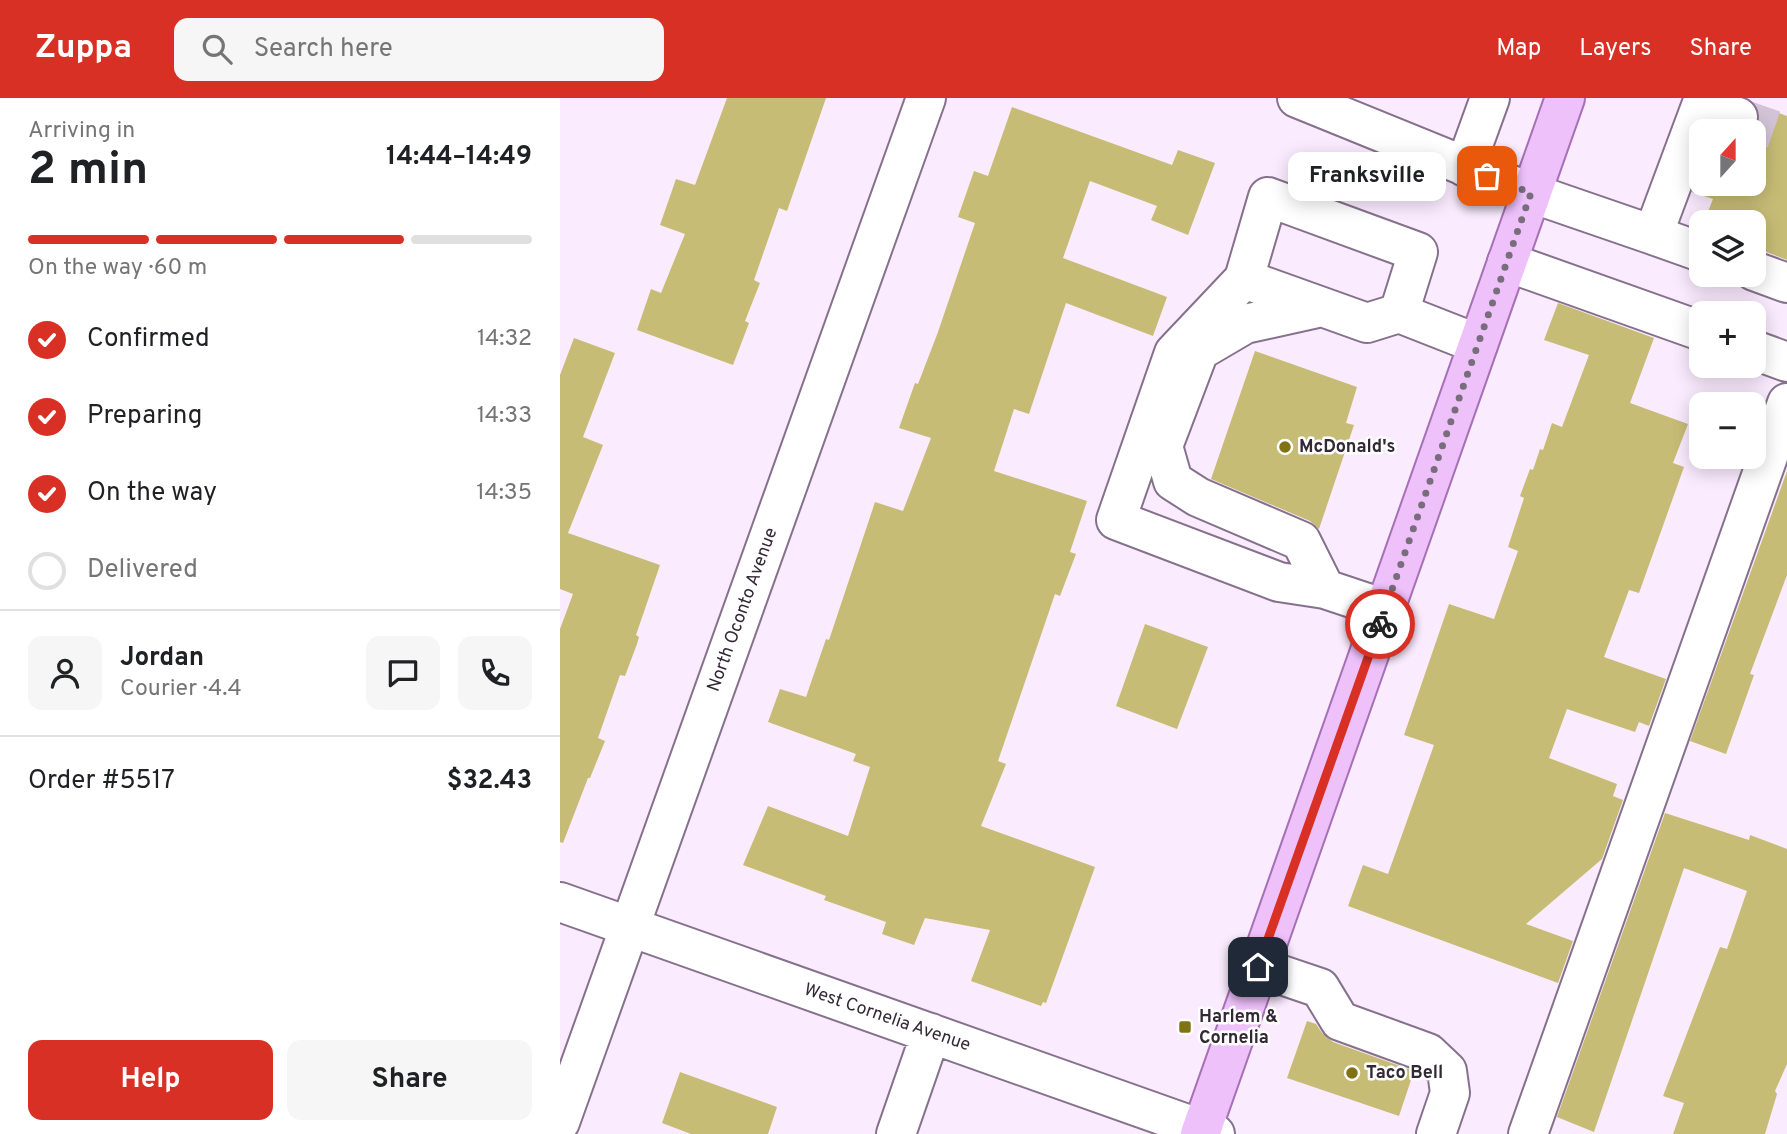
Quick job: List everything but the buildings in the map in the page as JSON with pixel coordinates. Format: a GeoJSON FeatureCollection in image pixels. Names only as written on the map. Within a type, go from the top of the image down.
{"type":"FeatureCollection","features":[{"type":"Feature","properties":{"kind":"main road"},"geometry":{"type":"LineString","coordinates":[[1205,1132],[1258,967],[1565,98]]}},
{"type":"Feature","properties":{"kind":"street","name":"North Oconto Avenue"},"geometry":{"type":"LineString","coordinates":[[560,1122],[926,98]]}},
{"type":"Feature","properties":{"kind":"street"},"geometry":{"type":"LineString","coordinates":[[1297,98],[1531,193],[1689,248]]}},
{"type":"Feature","properties":{"kind":"street"},"geometry":{"type":"LineString","coordinates":[[1331,98],[1452,147],[1465,167]]}},
{"type":"Feature","properties":{"kind":"street"},"geometry":{"type":"LineString","coordinates":[[1465,167],[1490,98]]}},
{"type":"Feature","properties":{"kind":"street"},"geometry":{"type":"LineString","coordinates":[[1653,235],[1703,101],[1738,117]]}},
{"type":"Feature","properties":{"kind":"street"},"geometry":{"type":"LineString","coordinates":[[1385,609],[1325,589],[1279,582],[1116,520],[1174,353],[1244,279],[1268,197],[1418,252],[1399,313]]}},
{"type":"Feature","properties":{"kind":"street"},"geometry":{"type":"LineString","coordinates":[[1507,262],[1689,327]]}},
{"type":"Feature","properties":{"kind":"street"},"geometry":{"type":"LineString","coordinates":[[1766,275],[1787,283]]}},
{"type":"Feature","properties":{"kind":"street"},"geometry":{"type":"LineString","coordinates":[[1244,279],[1367,323],[1399,313],[1478,344]]}},
{"type":"Feature","properties":{"kind":"street"},"geometry":{"type":"LineString","coordinates":[[1322,307],[1245,324],[1199,351],[1163,446],[1173,481],[1198,497],[1301,541],[1325,589]]}},
{"type":"Feature","properties":{"kind":"street"},"geometry":{"type":"LineString","coordinates":[[1766,354],[1787,362]]}},
{"type":"Feature","properties":{"kind":"street"},"geometry":{"type":"LineString","coordinates":[[1528,1134],[1787,403]]}},
{"type":"Feature","properties":{"kind":"street","name":"West Cornelia Avenue"},"geometry":{"type":"LineString","coordinates":[[560,902],[1205,1132]]}},
{"type":"Feature","properties":{"kind":"street"},"geometry":{"type":"LineString","coordinates":[[1258,967],[1320,988],[1340,1021],[1428,1053],[1447,1071],[1450,1093],[1436,1134]]}},
{"type":"Feature","properties":{"kind":"street"},"geometry":{"type":"LineString","coordinates":[[897,1134],[931,1033]]}},
{"type":"Feature","properties":{"kind":"tunnel"},"geometry":{"type":"LineString","coordinates":[[1738,117],[1787,134]]}},
{"type":"Feature","properties":{"kind":"way so far"},"geometry":{"type":"LineString","coordinates":[[1380,624],[1531,193],[1487,176]]}},
{"type":"Feature","properties":{"kind":"place","name":"Franksville"},"geometry":{"type":"Point","coordinates":[1487,176]}},
{"type":"Feature","properties":{"kind":"place","name":"McDonald's"},"geometry":{"type":"Point","coordinates":[1285,447]}},
{"type":"Feature","properties":{"kind":"place","name":"Harlem & Cornelia"},"geometry":{"type":"Point","coordinates":[1185,1027]}},
{"type":"Feature","properties":{"kind":"place","name":"Taco Bell"},"geometry":{"type":"Point","coordinates":[1352,1073]}},
{"type":"Feature","properties":{"kind":"route"},"geometry":{"type":"LineString","coordinates":[[1258,967],[1380,624]]}}]}
